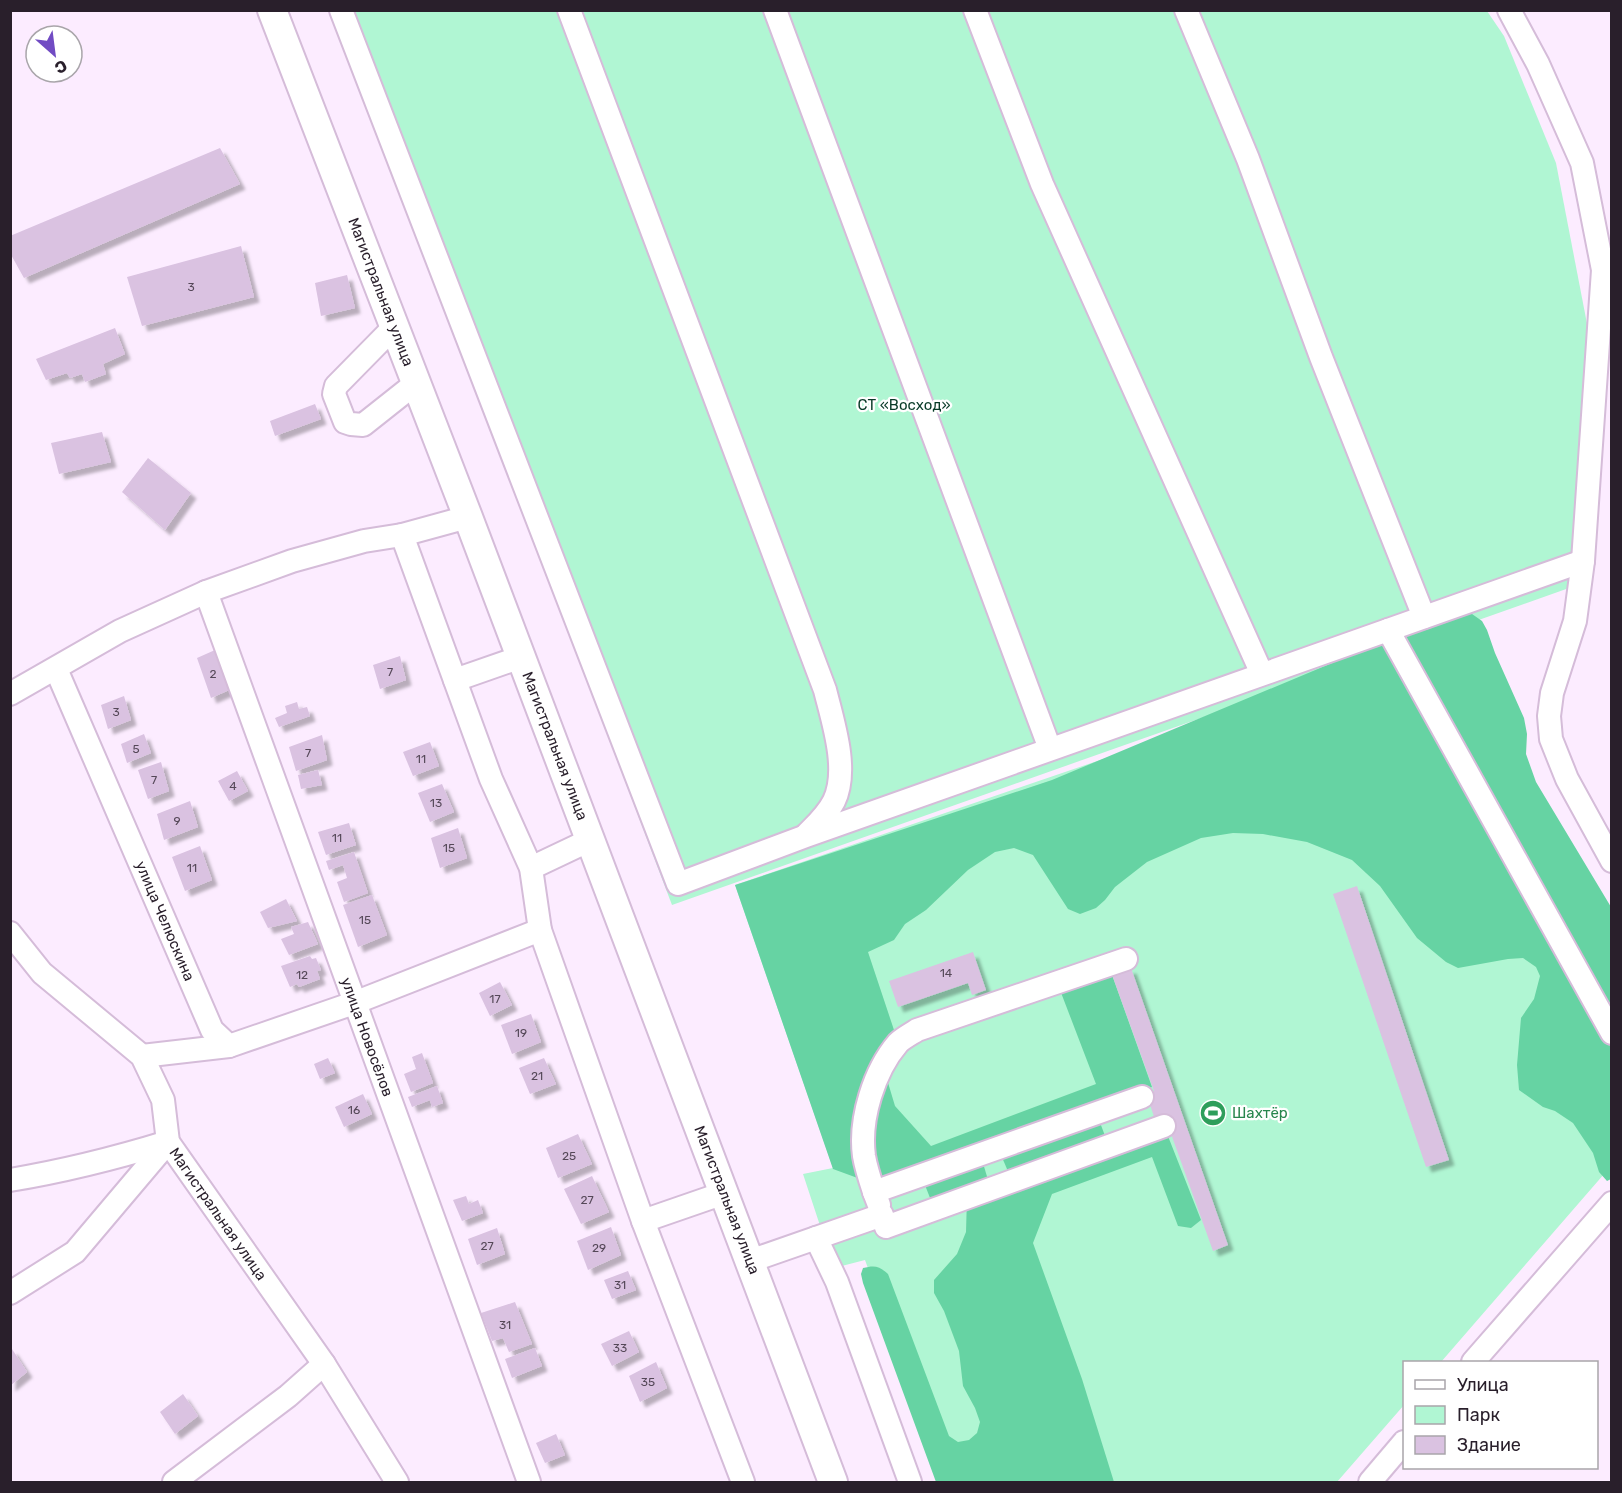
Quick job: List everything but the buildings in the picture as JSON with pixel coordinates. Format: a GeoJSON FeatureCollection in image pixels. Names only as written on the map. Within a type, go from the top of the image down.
{"type":"FeatureCollection","features":[{"type":"Feature","properties":{"kind":"main road","name":"Магистральная улица"},"geometry":{"type":"LineString","coordinates":[[272,10],[468,517],[833,1482]]}},
{"type":"Feature","properties":{"kind":"street"},"geometry":{"type":"LineString","coordinates":[[341,10],[678,884],[806,836],[1583,561]]}},
{"type":"Feature","properties":{"kind":"street"},"geometry":{"type":"LineString","coordinates":[[569,10],[825,690],[837,739],[840,777],[835,799],[825,816],[806,836]]}},
{"type":"Feature","properties":{"kind":"street"},"geometry":{"type":"LineString","coordinates":[[775,10],[1050,750]]}},
{"type":"Feature","properties":{"kind":"street"},"geometry":{"type":"LineString","coordinates":[[975,10],[1042,184],[1263,674]]}},
{"type":"Feature","properties":{"kind":"street"},"geometry":{"type":"LineString","coordinates":[[1186,10],[1248,159],[1321,357],[1424,617]]}},
{"type":"Feature","properties":{"kind":"street"},"geometry":{"type":"LineString","coordinates":[[1509,10],[1538,64],[1582,163],[1603,270],[1583,561],[1575,621],[1552,693],[1549,716],[1551,739],[1567,779],[1611,861]]}},
{"type":"Feature","properties":{"kind":"street"},"geometry":{"type":"LineString","coordinates":[[394,327],[336,386],[334,394],[345,422],[363,425],[416,383]]}},
{"type":"Feature","properties":{"kind":"street"},"geometry":{"type":"LineString","coordinates":[[10,694],[120,631],[207,592],[291,561],[468,517]]}},
{"type":"Feature","properties":{"kind":"street"},"geometry":{"type":"LineString","coordinates":[[402,535],[491,779],[531,868],[540,930],[642,1221],[743,1482]]}},
{"type":"Feature","properties":{"kind":"street","name":"улица Новосёлов"},"geometry":{"type":"LineString","coordinates":[[207,592],[529,1482]]}},
{"type":"Feature","properties":{"kind":"street"},"geometry":{"type":"LineString","coordinates":[[1388,630],[1611,1033]]}},
{"type":"Feature","properties":{"kind":"street"},"geometry":{"type":"LineString","coordinates":[[455,680],[521,657]]}},
{"type":"Feature","properties":{"kind":"street","name":"улица Челюскина"},"geometry":{"type":"LineString","coordinates":[[56,669],[212,1030],[228,1046]]}},
{"type":"Feature","properties":{"kind":"street"},"geometry":{"type":"LineString","coordinates":[[531,868],[590,840]]}},
{"type":"Feature","properties":{"kind":"street"},"geometry":{"type":"LineString","coordinates":[[142,1056],[228,1046],[354,1003],[540,930]]}},
{"type":"Feature","properties":{"kind":"street","name":"Магистральная улица"},"geometry":{"type":"LineString","coordinates":[[10,933],[42,973],[142,1056],[163,1100],[168,1142],[324,1364],[397,1482]]}},
{"type":"Feature","properties":{"kind":"street"},"geometry":{"type":"LineString","coordinates":[[1126,959],[917,1030],[900,1042],[886,1060],[867,1109],[864,1155],[886,1227],[1164,1126]]}},
{"type":"Feature","properties":{"kind":"street"},"geometry":{"type":"LineString","coordinates":[[874,1192],[1142,1097]]}},
{"type":"Feature","properties":{"kind":"street"},"geometry":{"type":"LineString","coordinates":[[10,1180],[57,1172],[128,1155],[168,1142]]}},
{"type":"Feature","properties":{"kind":"street"},"geometry":{"type":"LineString","coordinates":[[10,1293],[75,1252],[168,1142]]}},
{"type":"Feature","properties":{"kind":"street"},"geometry":{"type":"LineString","coordinates":[[989,1151],[1000,1186]]}},
{"type":"Feature","properties":{"kind":"street"},"geometry":{"type":"LineString","coordinates":[[642,1221],[724,1193]]}},
{"type":"Feature","properties":{"kind":"street"},"geometry":{"type":"LineString","coordinates":[[1474,1361],[1611,1203]]}},
{"type":"Feature","properties":{"kind":"street"},"geometry":{"type":"LineString","coordinates":[[750,1261],[882,1215]]}},
{"type":"Feature","properties":{"kind":"street"},"geometry":{"type":"LineString","coordinates":[[826,1235],[837,1282],[910,1482]]}},
{"type":"Feature","properties":{"kind":"street"},"geometry":{"type":"LineString","coordinates":[[174,1482],[288,1395],[324,1364]]}},
{"type":"Feature","properties":{"kind":"street"},"geometry":{"type":"LineString","coordinates":[[1370,1482],[1403,1443]]}},
{"type":"Feature","properties":{"kind":"green space","name":"СТ «Восход»"},"geometry":{"type":"Polygon","coordinates":[[[333,11],[1487,11],[1504,36],[1556,163],[1594,360],[1569,588],[672,905],[333,11]]]}},
{"type":"Feature","properties":{"kind":"green space"},"geometry":{"type":"Polygon","coordinates":[[[1459,613],[1472,614],[1482,621],[1487,630],[1524,718],[1527,734],[1526,754],[1536,782],[1611,907],[1611,1179],[1607,1181],[1599,1172],[1593,1153],[1573,1123],[1555,1111],[1543,1107],[1519,1090],[1517,1065],[1521,1018],[1534,999],[1540,976],[1536,967],[1523,958],[1458,968],[1446,962],[1417,938],[1380,886],[1352,860],[1307,842],[1263,834],[1233,833],[1201,838],[1147,862],[1115,887],[1096,908],[1080,914],[1068,909],[1033,855],[1014,848],[995,852],[968,870],[926,910],[905,924],[894,940],[868,952],[895,1033],[876,1053],[862,1083],[858,1131],[863,1180],[833,1169],[735,885],[1052,780],[1442,617],[1459,613]]]}},
{"type":"Feature","properties":{"kind":"green space","name":"Шахтёр"},"geometry":{"type":"Polygon","coordinates":[[[1401,657],[1611,1059],[1611,1166],[1442,1361],[1403,1361],[1403,1406],[1337,1482],[946,1482],[865,1260],[834,1268],[803,1174],[833,1168],[735,885],[1401,657]]]}},
{"type":"Feature","properties":{"kind":"green space"},"geometry":{"type":"Polygon","coordinates":[[[1111,972],[1152,1087],[877,1184],[872,1152],[874,1124],[886,1076],[895,1106],[931,1146],[1096,1084],[1060,990],[1111,972]]]}},
{"type":"Feature","properties":{"kind":"green space"},"geometry":{"type":"Polygon","coordinates":[[[1099,1120],[1107,1141],[1010,1176],[1001,1155],[1099,1120]]]}},
{"type":"Feature","properties":{"kind":"green space"},"geometry":{"type":"Polygon","coordinates":[[[1164,1126],[1201,1220],[1191,1228],[1178,1226],[1152,1157],[1052,1194],[1033,1243],[1082,1379],[1114,1482],[936,1482],[863,1283],[861,1274],[863,1268],[877,1267],[888,1274],[949,1436],[958,1442],[969,1440],[977,1433],[980,1422],[963,1386],[959,1351],[944,1311],[934,1293],[934,1280],[957,1254],[966,1232],[967,1197],[1164,1126]]]}},
{"type":"Feature","properties":{"kind":"green space"},"geometry":{"type":"Polygon","coordinates":[[[982,1160],[989,1183],[932,1203],[923,1180],[982,1160]]]}},
{"type":"Feature","properties":{"kind":"place","name":"Шахтёр"},"geometry":{"type":"Point","coordinates":[1213,1113]}}]}
